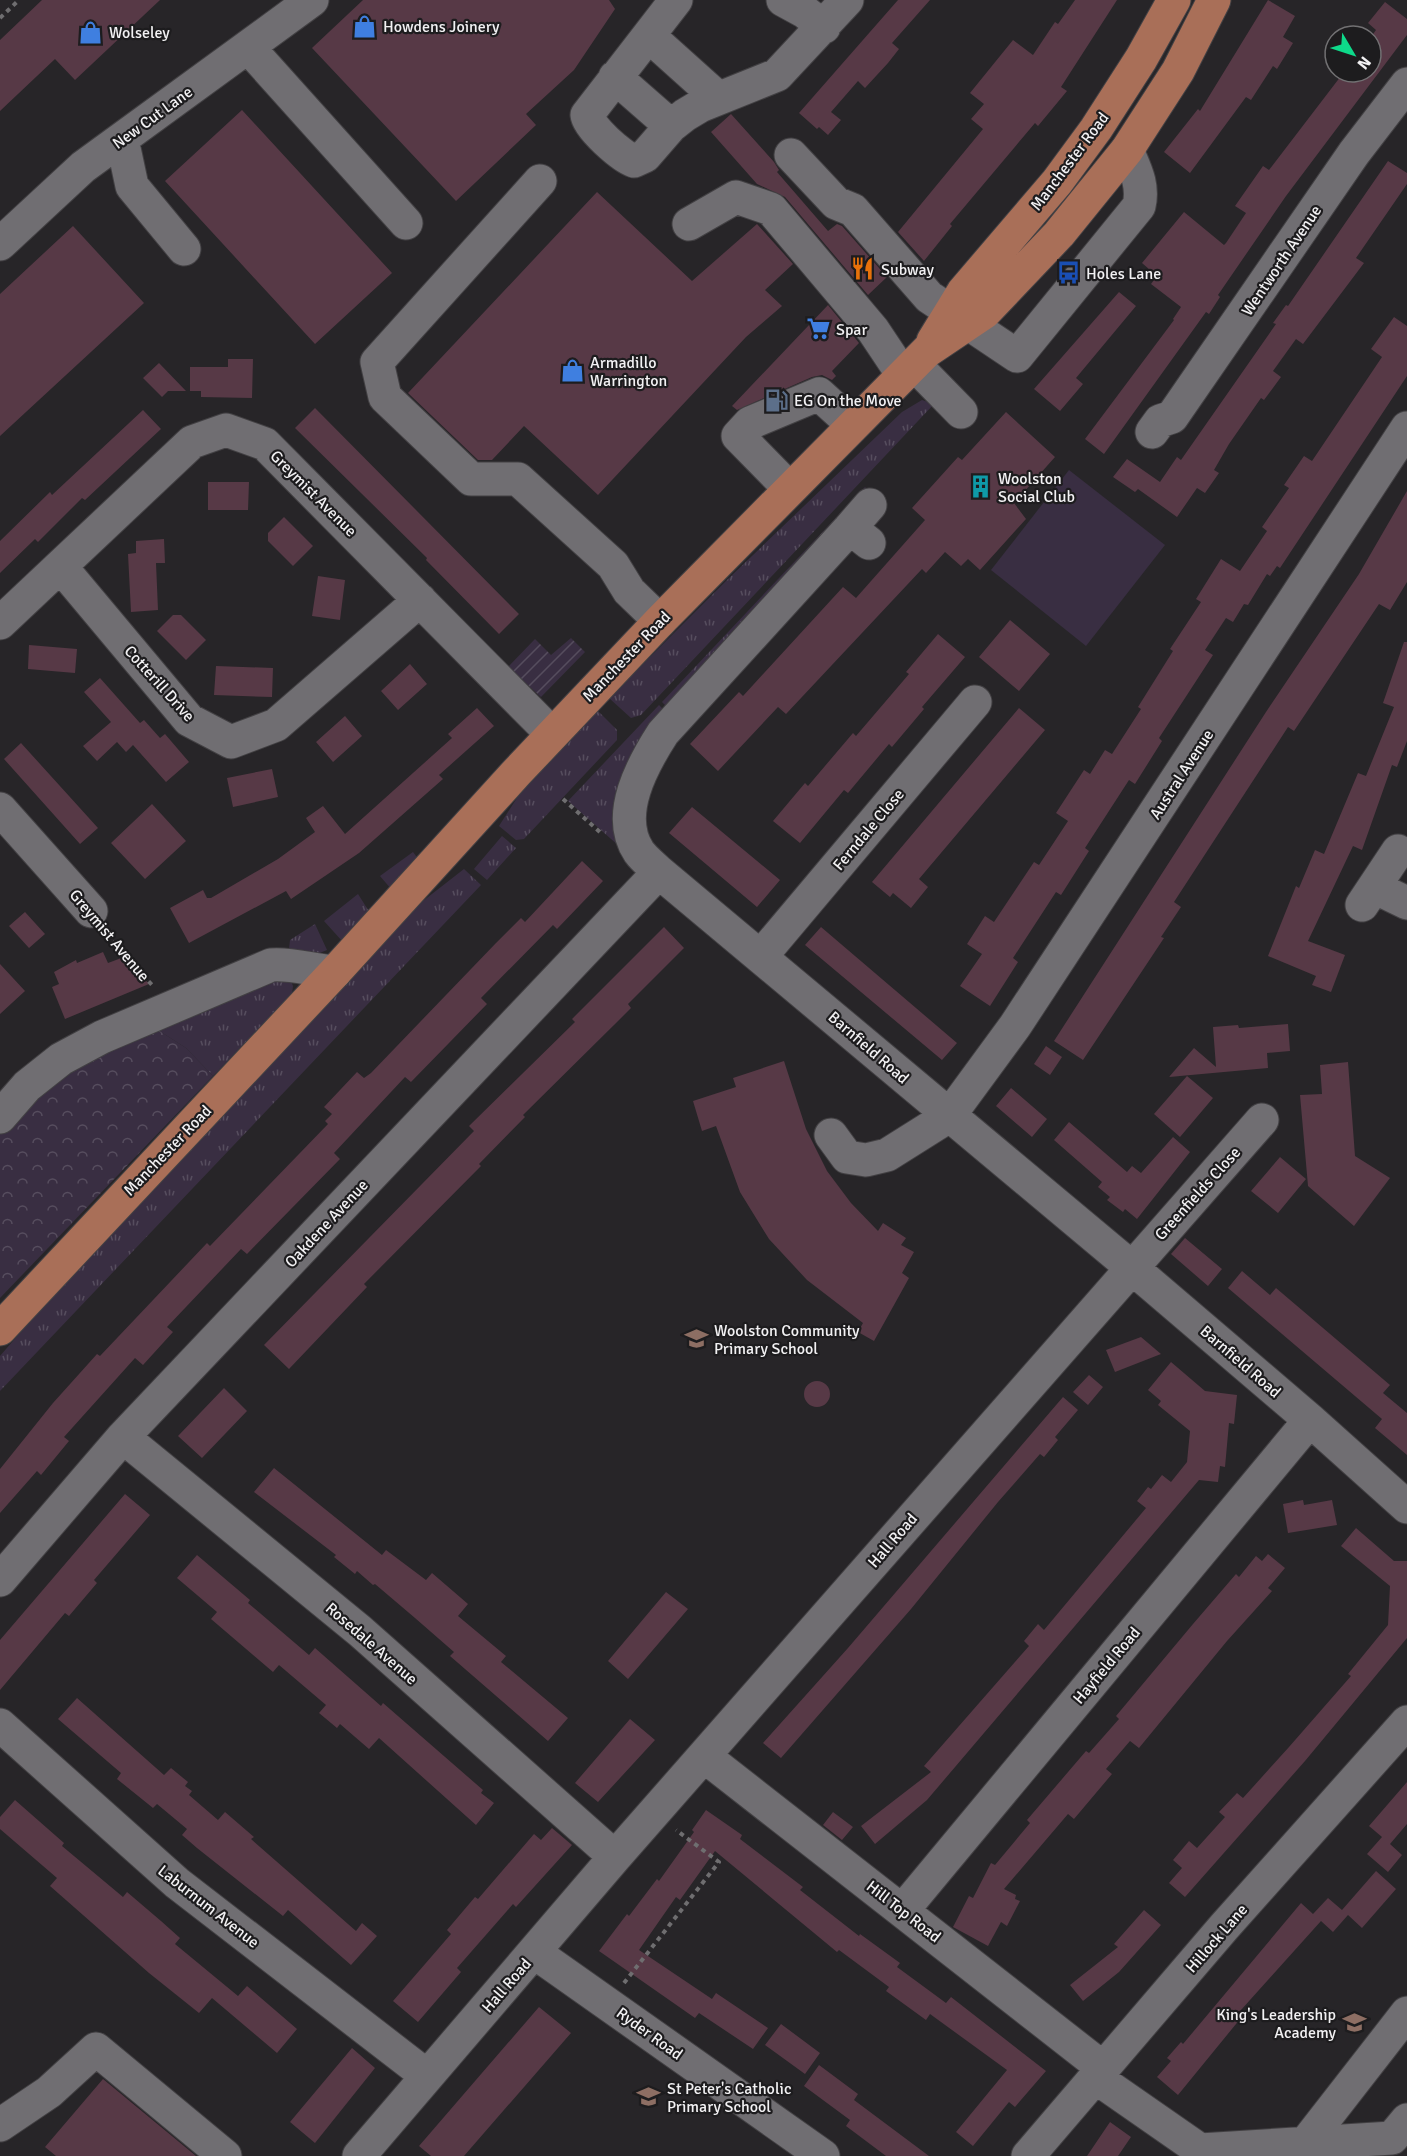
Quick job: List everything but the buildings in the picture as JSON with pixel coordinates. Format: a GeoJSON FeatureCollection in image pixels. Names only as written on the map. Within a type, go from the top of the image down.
{"type":"FeatureCollection","features":[{"type":"Feature","properties":{"kind":"main road","name":"Manchester Road"},"geometry":{"type":"LineString","coordinates":[[958,318],[963,292],[1057,182],[1096,129],[1141,59],[1174,0]]}},
{"type":"Feature","properties":{"kind":"main road","name":"Manchester Road"},"geometry":{"type":"LineString","coordinates":[[0,1329],[335,972],[552,734],[660,621],[958,318],[985,312],[1059,234],[1127,150],[1178,71],[1214,0]]}},
{"type":"Feature","properties":{"kind":"street","name":"New Cut Lane"},"geometry":{"type":"LineString","coordinates":[[0,244],[83,167],[312,0]]}},
{"type":"Feature","properties":{"kind":"street"},"geometry":{"type":"LineString","coordinates":[[676,0],[590,109],[588,121],[625,156],[634,160],[640,160],[671,126],[692,110],[777,75],[847,0]]}},
{"type":"Feature","properties":{"kind":"street"},"geometry":{"type":"LineString","coordinates":[[783,0],[805,12],[824,27]]}},
{"type":"Feature","properties":{"kind":"street"},"geometry":{"type":"LineString","coordinates":[[649,36],[718,98]]}},
{"type":"Feature","properties":{"kind":"street"},"geometry":{"type":"LineString","coordinates":[[248,47],[406,223]]}},
{"type":"Feature","properties":{"kind":"street"},"geometry":{"type":"LineString","coordinates":[[615,77],[671,126]]}},
{"type":"Feature","properties":{"kind":"street","name":"Wentworth Avenue"},"geometry":{"type":"LineString","coordinates":[[1152,432],[1160,421],[1172,417],[1354,153],[1407,84]]}},
{"type":"Feature","properties":{"kind":"street"},"geometry":{"type":"LineString","coordinates":[[122,139],[132,186],[184,249]]}},
{"type":"Feature","properties":{"kind":"street"},"geometry":{"type":"LineString","coordinates":[[791,155],[836,203],[853,210],[929,297],[1017,356],[1138,206],[1142,194],[1140,181],[1127,150]]}},
{"type":"Feature","properties":{"kind":"street"},"geometry":{"type":"LineString","coordinates":[[540,181],[376,362],[385,397],[471,479],[518,479],[613,565],[629,591],[660,621]]}},
{"type":"Feature","properties":{"kind":"street"},"geometry":{"type":"LineString","coordinates":[[689,224],[736,196],[771,209],[873,330],[914,363],[961,412]]}},
{"type":"Feature","properties":{"kind":"street"},"geometry":{"type":"LineString","coordinates":[[789,488],[738,436],[750,423],[819,394],[852,424]]}},
{"type":"Feature","properties":{"kind":"street","name":"Austral Avenue"},"geometry":{"type":"LineString","coordinates":[[950,1116],[1015,1026],[1407,429]]}},
{"type":"Feature","properties":{"kind":"street","name":"Greymist Avenue"},"geometry":{"type":"LineString","coordinates":[[0,623],[192,442],[226,430],[265,444],[552,734]]}},
{"type":"Feature","properties":{"kind":"street","name":"Barnfield Road"},"geometry":{"type":"LineString","coordinates":[[863,526],[675,717],[652,749],[635,788],[630,824],[639,853],[1131,1267],[1310,1420],[1407,1507]]}},
{"type":"Feature","properties":{"kind":"street","name":"Cotterill Drive"},"geometry":{"type":"LineString","coordinates":[[61,567],[189,720],[231,742],[276,725],[420,600]]}},
{"type":"Feature","properties":{"kind":"street","name":"Ferndale Close"},"geometry":{"type":"LineString","coordinates":[[762,955],[975,702]]}},
{"type":"Feature","properties":{"kind":"street","name":"Greymist Avenue"},"geometry":{"type":"LineString","coordinates":[[0,809],[92,911]]}},
{"type":"Feature","properties":{"kind":"street"},"geometry":{"type":"LineString","coordinates":[[1398,851],[1368,896],[1407,903]]}},
{"type":"Feature","properties":{"kind":"street","name":"Oakdene Avenue"},"geometry":{"type":"LineString","coordinates":[[0,1580],[123,1437],[659,872]]}},
{"type":"Feature","properties":{"kind":"street"},"geometry":{"type":"LineString","coordinates":[[0,1117],[27,1086],[61,1059],[102,1037],[271,965],[285,964],[311,970],[335,972]]}},
{"type":"Feature","properties":{"kind":"street"},"geometry":{"type":"LineString","coordinates":[[831,1135],[847,1157],[866,1161],[887,1155],[950,1116]]}},
{"type":"Feature","properties":{"kind":"street","name":"Greenfields Close"},"geometry":{"type":"LineString","coordinates":[[1131,1267],[1262,1120]]}},
{"type":"Feature","properties":{"kind":"street","name":"Hall Road"},"geometry":{"type":"LineString","coordinates":[[359,2156],[653,1813],[1131,1267]]}},
{"type":"Feature","properties":{"kind":"street","name":"Hayfield Road"},"geometry":{"type":"LineString","coordinates":[[903,1910],[1310,1420]]}},
{"type":"Feature","properties":{"kind":"street","name":"Rosedale Avenue"},"geometry":{"type":"LineString","coordinates":[[123,1437],[360,1631],[615,1857]]}},
{"type":"Feature","properties":{"kind":"street","name":"Hillock Lane"},"geometry":{"type":"LineString","coordinates":[[1028,2156],[1407,1722]]}},
{"type":"Feature","properties":{"kind":"street","name":"Laburnum Avenue"},"geometry":{"type":"LineString","coordinates":[[0,1725],[177,1883],[428,2076]]}},
{"type":"Feature","properties":{"kind":"street","name":"Hill Top Road"},"geometry":{"type":"LineString","coordinates":[[704,1755],[903,1910],[1201,2153]]}},
{"type":"Feature","properties":{"kind":"street","name":"Ryder Road"},"geometry":{"type":"LineString","coordinates":[[534,1952],[823,2156]]}},
{"type":"Feature","properties":{"kind":"street"},"geometry":{"type":"LineString","coordinates":[[1305,2144],[1407,2013]]}},
{"type":"Feature","properties":{"kind":"street"},"geometry":{"type":"LineString","coordinates":[[0,2125],[49,2092],[96,2049],[225,2156]]}},
{"type":"Feature","properties":{"kind":"street"},"geometry":{"type":"LineString","coordinates":[[1201,2153],[1392,2138],[1407,2120]]}},
{"type":"Feature","properties":{"kind":"path"},"geometry":{"type":"LineString","coordinates":[[0,18],[19,0]]}},
{"type":"Feature","properties":{"kind":"path"},"geometry":{"type":"LineString","coordinates":[[563,799],[607,839]]}},
{"type":"Feature","properties":{"kind":"path","name":"Greymist Avenue"},"geometry":{"type":"LineString","coordinates":[[92,911],[101,924],[100,928],[173,1007]]}},
{"type":"Feature","properties":{"kind":"path"},"geometry":{"type":"LineString","coordinates":[[608,2003],[690,1903],[719,1862],[653,1813]]}},
{"type":"Feature","properties":{"kind":"green space"},"geometry":{"type":"Polygon","coordinates":[[[922,400],[934,404],[641,715],[631,718],[609,698],[729,578],[902,412],[922,400]]]}},
{"type":"Feature","properties":{"kind":"green space"},"geometry":{"type":"Polygon","coordinates":[[[1069,470],[1165,545],[1086,646],[991,570],[1069,470]]]}},
{"type":"Feature","properties":{"kind":"green space"},"geometry":{"type":"Polygon","coordinates":[[[865,487],[869,491],[672,712],[662,702],[865,487]]]}},
{"type":"Feature","properties":{"kind":"green space"},"geometry":{"type":"Polygon","coordinates":[[[571,638],[585,652],[541,697],[508,667],[535,639],[551,655],[571,638]]]}},
{"type":"Feature","properties":{"kind":"green space"},"geometry":{"type":"Polygon","coordinates":[[[659,705],[669,715],[619,846],[568,801],[659,705]]]}},
{"type":"Feature","properties":{"kind":"green space"},"geometry":{"type":"Polygon","coordinates":[[[597,710],[617,730],[617,740],[524,839],[516,840],[499,826],[522,790],[597,710]]]}},
{"type":"Feature","properties":{"kind":"green space"},"geometry":{"type":"Polygon","coordinates":[[[502,836],[516,848],[487,880],[474,869],[502,836]]]}},
{"type":"Feature","properties":{"kind":"green space"},"geometry":{"type":"Polygon","coordinates":[[[413,852],[419,860],[392,890],[380,876],[413,852]]]}},
{"type":"Feature","properties":{"kind":"green space"},"geometry":{"type":"Polygon","coordinates":[[[464,869],[481,885],[0,1391],[0,1356],[57,1290],[405,915],[464,869]]]}},
{"type":"Feature","properties":{"kind":"green space"},"geometry":{"type":"Polygon","coordinates":[[[358,894],[370,913],[343,942],[324,921],[358,894]]]}},
{"type":"Feature","properties":{"kind":"green space"},"geometry":{"type":"Polygon","coordinates":[[[315,924],[327,950],[317,954],[289,949],[290,940],[315,924]]]}},
{"type":"Feature","properties":{"kind":"green space"},"geometry":{"type":"Polygon","coordinates":[[[277,976],[290,979],[293,986],[292,994],[213,1076],[186,1048],[158,1030],[277,976]]]}},
{"type":"Feature","properties":{"kind":"green space"},"geometry":{"type":"Polygon","coordinates":[[[158,1030],[186,1048],[213,1076],[0,1298],[0,1129],[83,1063],[158,1030]]]}},
{"type":"Feature","properties":{"kind":"place","name":"Howdens Joinery"},"geometry":{"type":"Point","coordinates":[365,26]}},
{"type":"Feature","properties":{"kind":"place","name":"Wolseley"},"geometry":{"type":"Point","coordinates":[91,32]}},
{"type":"Feature","properties":{"kind":"place","name":"Subway"},"geometry":{"type":"Point","coordinates":[863,269]}},
{"type":"Feature","properties":{"kind":"place","name":"Holes Lane"},"geometry":{"type":"Point","coordinates":[1068,273]}},
{"type":"Feature","properties":{"kind":"place","name":"Spar"},"geometry":{"type":"Point","coordinates":[818,329]}},
{"type":"Feature","properties":{"kind":"place","name":"Armadillo Warrington"},"geometry":{"type":"Point","coordinates":[572,371]}},
{"type":"Feature","properties":{"kind":"place","name":"EG On the Move"},"geometry":{"type":"Point","coordinates":[776,400]}},
{"type":"Feature","properties":{"kind":"place","name":"Woolston Social Club"},"geometry":{"type":"Point","coordinates":[980,487]}},
{"type":"Feature","properties":{"kind":"place","name":"Woolston Community Primary School"},"geometry":{"type":"Point","coordinates":[696,1339]}},
{"type":"Feature","properties":{"kind":"place","name":"King's Leadership Academy"},"geometry":{"type":"Point","coordinates":[1354,2023]}},
{"type":"Feature","properties":{"kind":"place","name":"St Peter's Catholic Primary School"},"geometry":{"type":"Point","coordinates":[649,2097]}}]}
